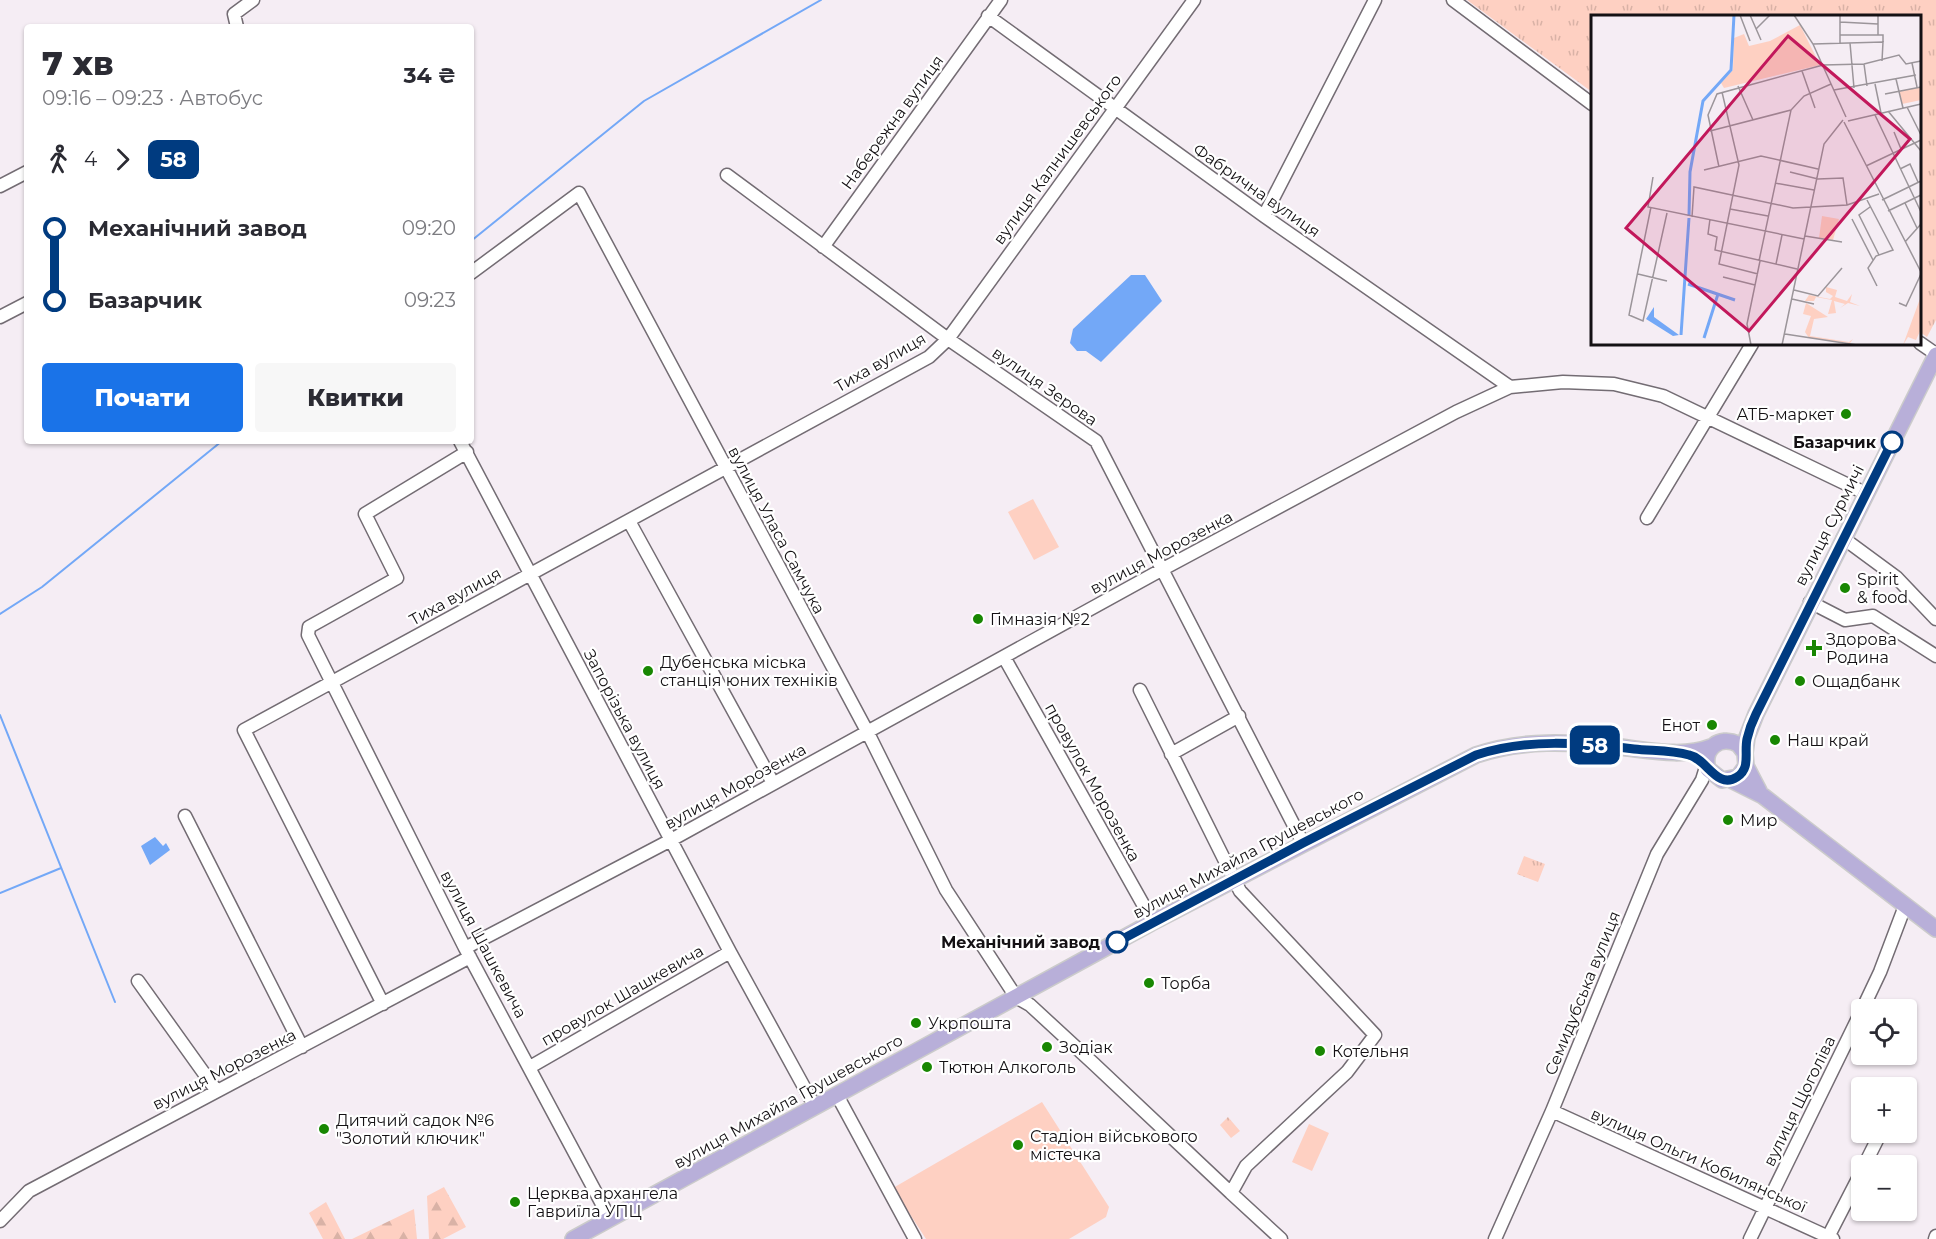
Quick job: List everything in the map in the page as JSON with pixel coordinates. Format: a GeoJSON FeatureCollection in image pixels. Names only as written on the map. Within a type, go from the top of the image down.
{"type":"FeatureCollection","features":[{"type":"Feature","properties":{"kind":"main road","name":"вулиця Сурмичі"},"geometry":{"type":"LineString","coordinates":[[1756,714],[1936,354]]}},
{"type":"Feature","properties":{"kind":"main road"},"geometry":{"type":"LineString","coordinates":[[1756,714],[1739,732],[1711,747],[1707,764],[1712,774],[1768,800],[1936,929]]}},
{"type":"Feature","properties":{"kind":"main road"},"geometry":{"type":"LineString","coordinates":[[1727,780],[1738,777],[1746,760],[1747,737],[1756,714]]}},
{"type":"Feature","properties":{"kind":"main road"},"geometry":{"type":"LineString","coordinates":[[1726,740],[1738,744],[1768,800]]}},
{"type":"Feature","properties":{"kind":"main road","name":"вулиця Михайла Грушевського"},"geometry":{"type":"LineString","coordinates":[[573,1239],[1153,922],[1476,755],[1505,746],[1584,744],[1679,752],[1694,756],[1707,764]]}},
{"type":"Feature","properties":{"kind":"main road","name":"вулиця Михайла Грушевського"},"geometry":{"type":"LineString","coordinates":[[1679,752],[1711,747]]}},
{"type":"Feature","properties":{"kind":"street"},"geometry":{"type":"LineString","coordinates":[[236,24],[234,14],[253,0]]}},
{"type":"Feature","properties":{"kind":"street","name":"Набережна вулиця"},"geometry":{"type":"LineString","coordinates":[[823,247],[1001,0]]}},
{"type":"Feature","properties":{"kind":"street","name":"вулиця Калнишевського"},"geometry":{"type":"LineString","coordinates":[[948,339],[1194,0]]}},
{"type":"Feature","properties":{"kind":"street"},"geometry":{"type":"LineString","coordinates":[[1264,216],[1374,0]]}},
{"type":"Feature","properties":{"kind":"street"},"geometry":{"type":"LineString","coordinates":[[1453,0],[1591,103]]}},
{"type":"Feature","properties":{"kind":"street","name":"Фабрична вулиця"},"geometry":{"type":"LineString","coordinates":[[988,16],[1264,216],[1510,387]]}},
{"type":"Feature","properties":{"kind":"street"},"geometry":{"type":"LineString","coordinates":[[0,186],[24,174]]}},
{"type":"Feature","properties":{"kind":"street","name":"вулиця Зерова"},"geometry":{"type":"LineString","coordinates":[[727,175],[948,339],[1096,441],[1303,843]]}},
{"type":"Feature","properties":{"kind":"street","name":"вулиця Уласа Самчука"},"geometry":{"type":"LineString","coordinates":[[474,271],[579,194],[868,733],[946,890],[1016,997]]}},
{"type":"Feature","properties":{"kind":"street"},"geometry":{"type":"LineString","coordinates":[[0,317],[24,305]]}},
{"type":"Feature","properties":{"kind":"street","name":"Тиха вулиця"},"geometry":{"type":"LineString","coordinates":[[383,1004],[244,730],[929,357],[948,339]]}},
{"type":"Feature","properties":{"kind":"street"},"geometry":{"type":"LineString","coordinates":[[1921,344],[1936,354]]}},
{"type":"Feature","properties":{"kind":"street"},"geometry":{"type":"LineString","coordinates":[[1647,518],[1751,345]]}},
{"type":"Feature","properties":{"kind":"street","name":"вулиця Морозенка"},"geometry":{"type":"LineString","coordinates":[[0,1221],[30,1191],[216,1089],[383,1004],[467,952],[1162,569],[1456,412],[1510,387],[1563,382],[1614,384],[1664,396],[1865,493]]}},
{"type":"Feature","properties":{"kind":"street","name":"Запорізька вулиця"},"geometry":{"type":"LineString","coordinates":[[462,444],[730,952],[815,1107]]}},
{"type":"Feature","properties":{"kind":"street","name":"вулиця Шашкевича"},"geometry":{"type":"LineString","coordinates":[[467,452],[365,514],[397,578],[309,627],[308,635],[467,952],[610,1219]]}},
{"type":"Feature","properties":{"kind":"street"},"geometry":{"type":"LineString","coordinates":[[629,521],[773,783]]}},
{"type":"Feature","properties":{"kind":"street"},"geometry":{"type":"LineString","coordinates":[[1843,538],[1896,577],[1936,619]]}},
{"type":"Feature","properties":{"kind":"street"},"geometry":{"type":"LineString","coordinates":[[1810,602],[1845,620],[1873,616],[1936,656]]}},
{"type":"Feature","properties":{"kind":"street","name":"провулок Морозенка"},"geometry":{"type":"LineString","coordinates":[[1004,657],[1153,922]]}},
{"type":"Feature","properties":{"kind":"street"},"geometry":{"type":"LineString","coordinates":[[1140,690],[1240,891],[1375,1035],[1347,1072],[1246,1166],[1231,1192]]}},
{"type":"Feature","properties":{"kind":"street"},"geometry":{"type":"LineString","coordinates":[[1171,754],[1239,716]]}},
{"type":"Feature","properties":{"kind":"street","name":"Семидубська вулиця"},"geometry":{"type":"LineString","coordinates":[[1495,1239],[1552,1112],[1657,854],[1695,791],[1707,764]]}},
{"type":"Feature","properties":{"kind":"street"},"geometry":{"type":"LineString","coordinates":[[1695,791],[1727,780]]}},
{"type":"Feature","properties":{"kind":"street"},"geometry":{"type":"LineString","coordinates":[[185,816],[302,1047]]}},
{"type":"Feature","properties":{"kind":"street","name":"вулиця Щоголіва"},"geometry":{"type":"LineString","coordinates":[[1867,999],[1905,906]]}},
{"type":"Feature","properties":{"kind":"street","name":"провулок Шашкевича"},"geometry":{"type":"LineString","coordinates":[[530,1067],[730,952]]}},
{"type":"Feature","properties":{"kind":"street"},"geometry":{"type":"LineString","coordinates":[[138,981],[216,1089]]}},
{"type":"Feature","properties":{"kind":"street"},"geometry":{"type":"LineString","coordinates":[[1016,997],[1030,1005],[1095,1064],[1281,1239]]}},
{"type":"Feature","properties":{"kind":"street","name":"вулиця Щоголіва"},"geometry":{"type":"LineString","coordinates":[[1750,1239],[1851,1032]]}},
{"type":"Feature","properties":{"kind":"street"},"geometry":{"type":"LineString","coordinates":[[837,1095],[915,1239]]}},
{"type":"Feature","properties":{"kind":"street","name":"вулиця Ольги Кобилянської"},"geometry":{"type":"LineString","coordinates":[[1552,1112],[1831,1238]]}},
{"type":"Feature","properties":{"kind":"street"},"geometry":{"type":"LineString","coordinates":[[1831,1238],[1851,1195]]}},
{"type":"Feature","properties":{"kind":"green space"},"geometry":{"type":"Polygon","coordinates":[[[1467,0],[1936,0],[1936,320],[1927,337],[1921,333],[1921,15],[1591,15],[1591,91],[1467,0]]]}},
{"type":"Feature","properties":{"kind":"green space"},"geometry":{"type":"Polygon","coordinates":[[[1033,499],[1059,547],[1034,560],[1008,512],[1033,499]]]}},
{"type":"Feature","properties":{"kind":"green space"},"geometry":{"type":"Polygon","coordinates":[[[1524,856],[1545,864],[1538,882],[1517,874],[1524,856]]]}},
{"type":"Feature","properties":{"kind":"green space","name":"Стадіон військового містечка"},"geometry":{"type":"Polygon","coordinates":[[[1042,1102],[1109,1207],[1106,1217],[1069,1239],[926,1239],[893,1188],[1042,1102]]]}},
{"type":"Feature","properties":{"kind":"green space"},"geometry":{"type":"Polygon","coordinates":[[[1228,1117],[1240,1131],[1231,1138],[1220,1125],[1228,1117]]]}},
{"type":"Feature","properties":{"kind":"green space"},"geometry":{"type":"Polygon","coordinates":[[[1309,1124],[1329,1133],[1312,1171],[1292,1162],[1309,1124]]]}},
{"type":"Feature","properties":{"kind":"green space"},"geometry":{"type":"Polygon","coordinates":[[[444,1187],[466,1227],[443,1239],[429,1239],[427,1196],[444,1187]]]}},
{"type":"Feature","properties":{"kind":"green space"},"geometry":{"type":"Polygon","coordinates":[[[326,1202],[345,1239],[323,1239],[309,1213],[326,1202]]]}},
{"type":"Feature","properties":{"kind":"green space"},"geometry":{"type":"Polygon","coordinates":[[[414,1209],[417,1239],[352,1239],[414,1209]]]}},
{"type":"Feature","properties":{"kind":"water"},"geometry":{"type":"Polygon","coordinates":[[[1131,275],[1145,275],[1162,301],[1101,362],[1086,351],[1077,351],[1070,343],[1073,329],[1131,275]]]}},
{"type":"Feature","properties":{"kind":"water"},"geometry":{"type":"Polygon","coordinates":[[[155,837],[163,846],[166,843],[170,850],[150,865],[141,846],[155,837]]]}},
{"type":"Feature","properties":{"kind":"waterway"},"geometry":{"type":"LineString","coordinates":[[474,239],[644,101],[821,0]]}},
{"type":"Feature","properties":{"kind":"waterway"},"geometry":{"type":"LineString","coordinates":[[0,614],[42,587],[218,444]]}},
{"type":"Feature","properties":{"kind":"waterway"},"geometry":{"type":"LineString","coordinates":[[0,715],[115,1002]]}},
{"type":"Feature","properties":{"kind":"waterway"},"geometry":{"type":"LineString","coordinates":[[0,893],[61,868]]}},
{"type":"Feature","properties":{"kind":"bus line","name":"58"},"geometry":{"type":"LineString","coordinates":[[1117,942],[1303,843],[1476,755],[1505,746],[1528,743],[1584,744],[1679,752],[1694,756],[1707,764],[1712,774],[1722,780],[1738,777],[1746,766],[1747,740],[1756,714],[1892,442]]}},
{"type":"Feature","properties":{"kind":"place","name":"АТБ-маркет"},"geometry":{"type":"Point","coordinates":[1846,414]}},
{"type":"Feature","properties":{"kind":"place","name":"Базарчик"},"geometry":{"type":"Point","coordinates":[1892,442]}},
{"type":"Feature","properties":{"kind":"place","name":"Spirit & food"},"geometry":{"type":"Point","coordinates":[1845,588]}},
{"type":"Feature","properties":{"kind":"place","name":"Гімназія №2"},"geometry":{"type":"Point","coordinates":[978,619]}},
{"type":"Feature","properties":{"kind":"place","name":"Здорова Родина"},"geometry":{"type":"Point","coordinates":[1814,648]}},
{"type":"Feature","properties":{"kind":"place","name":"Дубенська міська станція юних техніків"},"geometry":{"type":"Point","coordinates":[648,671]}},
{"type":"Feature","properties":{"kind":"place","name":"Ощадбанк"},"geometry":{"type":"Point","coordinates":[1800,681]}},
{"type":"Feature","properties":{"kind":"place","name":"Енот"},"geometry":{"type":"Point","coordinates":[1712,725]}},
{"type":"Feature","properties":{"kind":"place","name":"Наш край"},"geometry":{"type":"Point","coordinates":[1775,740]}},
{"type":"Feature","properties":{"kind":"place","name":"Мир"},"geometry":{"type":"Point","coordinates":[1728,820]}},
{"type":"Feature","properties":{"kind":"place","name":"Механічний завод"},"geometry":{"type":"Point","coordinates":[1117,942]}},
{"type":"Feature","properties":{"kind":"place","name":"Торба"},"geometry":{"type":"Point","coordinates":[1149,983]}},
{"type":"Feature","properties":{"kind":"place","name":"Укрпошта"},"geometry":{"type":"Point","coordinates":[916,1023]}},
{"type":"Feature","properties":{"kind":"place","name":"Зодіак"},"geometry":{"type":"Point","coordinates":[1047,1047]}},
{"type":"Feature","properties":{"kind":"place","name":"Котельня"},"geometry":{"type":"Point","coordinates":[1320,1051]}},
{"type":"Feature","properties":{"kind":"place","name":"Тютюн Алкоголь"},"geometry":{"type":"Point","coordinates":[927,1067]}},
{"type":"Feature","properties":{"kind":"place","name":"Дитячий садок №6 \"Золотий ключик\""},"geometry":{"type":"Point","coordinates":[324,1129]}},
{"type":"Feature","properties":{"kind":"place","name":"Стадіон військового містечка"},"geometry":{"type":"Point","coordinates":[1018,1145]}},
{"type":"Feature","properties":{"kind":"place","name":"Церква архангела Гавриїла УПЦ"},"geometry":{"type":"Point","coordinates":[515,1202]}}]}
